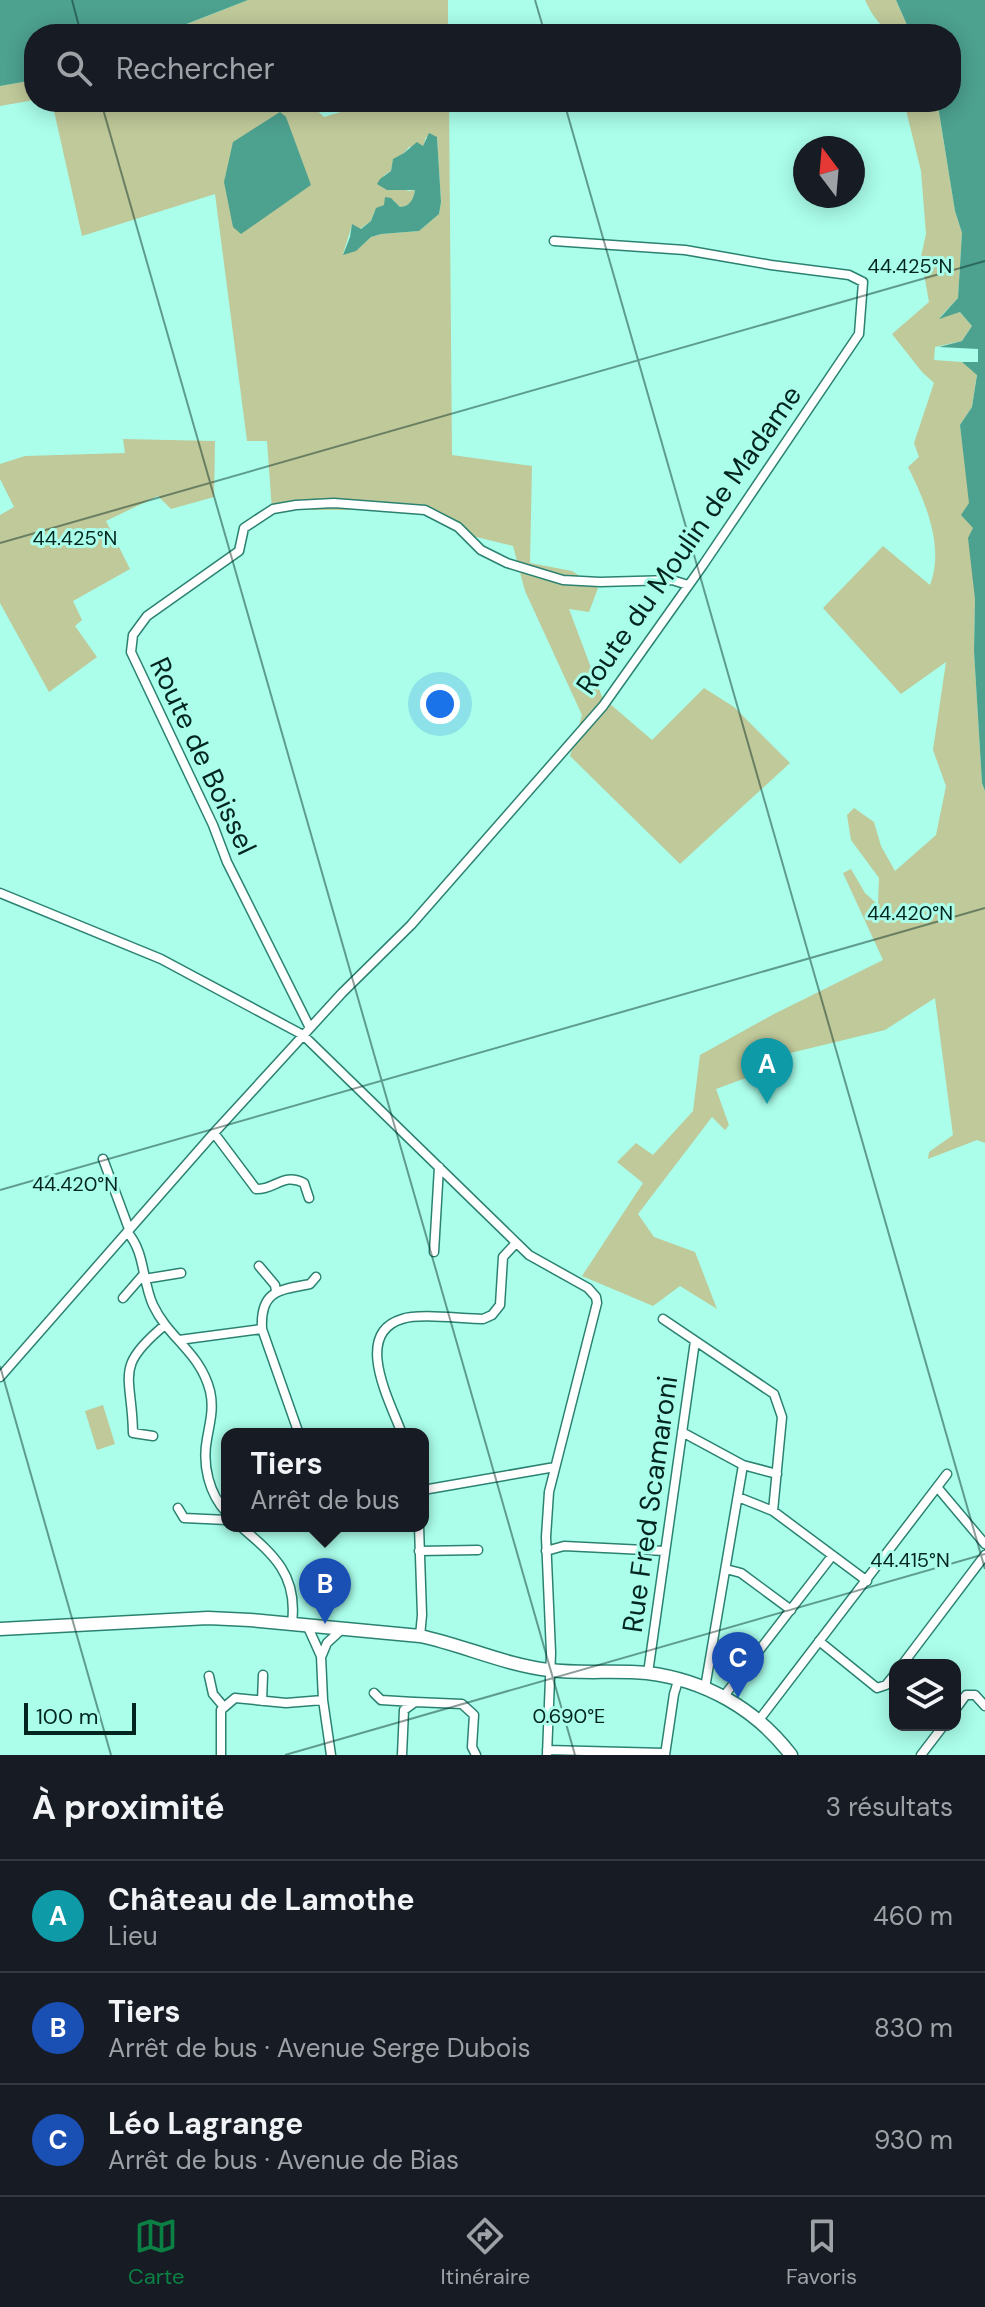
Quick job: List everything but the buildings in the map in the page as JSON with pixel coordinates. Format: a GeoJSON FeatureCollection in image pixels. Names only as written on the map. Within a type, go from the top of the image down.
{"type":"FeatureCollection","features":[{"type":"Feature","properties":{"kind":"street","name":"Route du Moulin de Madame"},"geometry":{"type":"LineString","coordinates":[[0,1377],[214,1133],[303,1035],[411,925],[603,706],[859,334],[863,282],[849,275],[685,250],[554,241]]}},
{"type":"Feature","properties":{"kind":"street","name":"Route de Boissel"},"geometry":{"type":"LineString","coordinates":[[310,1028],[227,862],[213,825],[131,652],[133,635],[147,616],[239,551],[244,528],[250,523],[273,509],[296,505],[334,503],[425,510],[458,527],[481,550],[507,563],[563,580],[672,580],[688,585]]}},
{"type":"Feature","properties":{"kind":"street"},"geometry":{"type":"LineString","coordinates":[[0,893],[161,959],[303,1035],[529,1255],[588,1288],[596,1297],[546,1517],[551,1653],[547,1752],[665,1754],[678,1681]]}},
{"type":"Feature","properties":{"kind":"street"},"geometry":{"type":"LineString","coordinates":[[214,1133],[256,1189],[266,1189],[277,1181],[295,1178],[304,1183],[309,1198]]}},
{"type":"Feature","properties":{"kind":"street"},"geometry":{"type":"LineString","coordinates":[[103,1159],[128,1230],[136,1242],[154,1308],[198,1361],[211,1395],[213,1411],[204,1457],[212,1489],[221,1507]]}},
{"type":"Feature","properties":{"kind":"street"},"geometry":{"type":"LineString","coordinates":[[434,1252],[439,1167]]}},
{"type":"Feature","properties":{"kind":"street"},"geometry":{"type":"LineString","coordinates":[[400,1428],[377,1364],[375,1352],[381,1337],[388,1326],[400,1319],[483,1319],[492,1315],[500,1305],[503,1257],[516,1243]]}},
{"type":"Feature","properties":{"kind":"street"},"geometry":{"type":"LineString","coordinates":[[259,1266],[275,1285],[276,1291]]}},
{"type":"Feature","properties":{"kind":"street"},"geometry":{"type":"LineString","coordinates":[[123,1298],[144,1277],[181,1273]]}},
{"type":"Feature","properties":{"kind":"street"},"geometry":{"type":"LineString","coordinates":[[297,1428],[262,1329],[261,1316],[266,1303],[276,1291],[310,1284],[316,1277]]}},
{"type":"Feature","properties":{"kind":"street"},"geometry":{"type":"LineString","coordinates":[[663,1319],[774,1394],[782,1417],[773,1511]]}},
{"type":"Feature","properties":{"kind":"street"},"geometry":{"type":"LineString","coordinates":[[153,1436],[133,1433],[128,1377],[131,1361],[142,1344],[165,1325]]}},
{"type":"Feature","properties":{"kind":"street"},"geometry":{"type":"LineString","coordinates":[[179,1340],[262,1329]]}},
{"type":"Feature","properties":{"kind":"street","name":"Rue Fred Scamaroni"},"geometry":{"type":"LineString","coordinates":[[648,1673],[695,1341]]}},
{"type":"Feature","properties":{"kind":"street"},"geometry":{"type":"LineString","coordinates":[[682,1432],[743,1465],[777,1474]]}},
{"type":"Feature","properties":{"kind":"street"},"geometry":{"type":"LineString","coordinates":[[705,1688],[743,1465]]}},
{"type":"Feature","properties":{"kind":"street"},"geometry":{"type":"LineString","coordinates":[[429,1489],[555,1467]]}},
{"type":"Feature","properties":{"kind":"street"},"geometry":{"type":"LineString","coordinates":[[759,1720],[947,1474]]}},
{"type":"Feature","properties":{"kind":"street"},"geometry":{"type":"LineString","coordinates":[[937,1487],[985,1544]]}},
{"type":"Feature","properties":{"kind":"street"},"geometry":{"type":"LineString","coordinates":[[738,1497],[773,1511],[867,1581]]}},
{"type":"Feature","properties":{"kind":"street"},"geometry":{"type":"LineString","coordinates":[[178,1508],[184,1518],[221,1520]]}},
{"type":"Feature","properties":{"kind":"street"},"geometry":{"type":"LineString","coordinates":[[247,1532],[267,1550],[285,1573],[293,1599],[292,1623]]}},
{"type":"Feature","properties":{"kind":"street"},"geometry":{"type":"LineString","coordinates":[[419,1532],[420,1636]]}},
{"type":"Feature","properties":{"kind":"street"},"geometry":{"type":"LineString","coordinates":[[546,1551],[564,1546],[665,1551]]}},
{"type":"Feature","properties":{"kind":"street"},"geometry":{"type":"LineString","coordinates":[[419,1551],[478,1550]]}},
{"type":"Feature","properties":{"kind":"street"},"geometry":{"type":"LineString","coordinates":[[907,1659],[985,1555]]}},
{"type":"Feature","properties":{"kind":"street"},"geometry":{"type":"LineString","coordinates":[[724,1696],[832,1556]]}},
{"type":"Feature","properties":{"kind":"street"},"geometry":{"type":"LineString","coordinates":[[726,1569],[741,1573],[791,1610]]}},
{"type":"Feature","properties":{"kind":"street"},"geometry":{"type":"LineString","coordinates":[[0,1629],[208,1618],[420,1636],[470,1652],[549,1670],[648,1673],[705,1688],[724,1696],[759,1720],[791,1755]]}},
{"type":"Feature","properties":{"kind":"street"},"geometry":{"type":"LineString","coordinates":[[307,1625],[321,1656],[323,1700],[331,1755]]}},
{"type":"Feature","properties":{"kind":"street"},"geometry":{"type":"LineString","coordinates":[[321,1656],[327,1643],[342,1629]]}},
{"type":"Feature","properties":{"kind":"street"},"geometry":{"type":"LineString","coordinates":[[819,1641],[877,1688],[889,1681]]}},
{"type":"Feature","properties":{"kind":"street"},"geometry":{"type":"LineString","coordinates":[[262,1701],[263,1675]]}},
{"type":"Feature","properties":{"kind":"street"},"geometry":{"type":"LineString","coordinates":[[209,1676],[213,1694],[224,1707]]}},
{"type":"Feature","properties":{"kind":"street"},"geometry":{"type":"LineString","coordinates":[[374,1693],[381,1700],[462,1704],[474,1715],[472,1747],[476,1755]]}},
{"type":"Feature","properties":{"kind":"street"},"geometry":{"type":"LineString","coordinates":[[961,1702],[966,1695],[975,1695],[985,1706]]}},
{"type":"Feature","properties":{"kind":"street"},"geometry":{"type":"LineString","coordinates":[[221,1755],[221,1710],[235,1698],[286,1703],[323,1700]]}},
{"type":"Feature","properties":{"kind":"street"},"geometry":{"type":"LineString","coordinates":[[402,1755],[404,1710],[415,1702]]}},
{"type":"Feature","properties":{"kind":"street"},"geometry":{"type":"LineString","coordinates":[[921,1755],[939,1731]]}},
{"type":"Feature","properties":{"kind":"shaded area"},"geometry":{"type":"Polygon","coordinates":[[[0,0],[248,0],[187,24],[24,24],[24,82],[0,86],[0,0]]]}},
{"type":"Feature","properties":{"kind":"shaded area"},"geometry":{"type":"Polygon","coordinates":[[[248,0],[448,0],[448,24],[187,24],[248,0]]]}},
{"type":"Feature","properties":{"kind":"shaded area"},"geometry":{"type":"Polygon","coordinates":[[[865,0],[896,0],[907,24],[880,24],[865,0]]]}},
{"type":"Feature","properties":{"kind":"shaded area"},"geometry":{"type":"Polygon","coordinates":[[[896,0],[985,0],[985,791],[974,651],[975,599],[968,538],[973,528],[961,515],[969,503],[960,425],[972,407],[977,375],[962,362],[978,362],[978,349],[939,347],[962,341],[972,326],[960,312],[939,319],[958,298],[962,233],[955,211],[939,112],[961,112],[961,24],[907,24],[896,0]]]}},
{"type":"Feature","properties":{"kind":"shaded area"},"geometry":{"type":"Polygon","coordinates":[[[24,82],[24,102],[0,106],[0,86],[24,82]]]}},
{"type":"Feature","properties":{"kind":"shaded area"},"geometry":{"type":"Polygon","coordinates":[[[54,112],[319,112],[324,117],[341,112],[449,112],[452,455],[532,466],[530,563],[572,571],[598,588],[589,612],[569,609],[602,697],[652,740],[704,688],[734,707],[790,763],[680,864],[570,756],[582,715],[525,591],[513,546],[464,534],[430,510],[272,510],[267,441],[247,441],[215,194],[82,236],[54,112]],[[426,137],[423,147],[409,147],[393,160],[391,171],[383,176],[408,191],[415,190],[411,202],[400,207],[393,200],[375,210],[371,221],[360,229],[352,225],[343,254],[359,248],[371,237],[419,231],[439,214],[437,137],[426,137]]]}},
{"type":"Feature","properties":{"kind":"shaded area"},"geometry":{"type":"Polygon","coordinates":[[[280,112],[286,117],[311,185],[241,234],[233,227],[224,182],[233,142],[280,112]]]}},
{"type":"Feature","properties":{"kind":"shaded area"},"geometry":{"type":"Polygon","coordinates":[[[906,112],[939,112],[955,211],[962,233],[958,298],[940,317],[960,312],[972,326],[962,341],[935,347],[934,360],[962,362],[977,374],[972,407],[960,425],[973,528],[974,651],[985,791],[985,1143],[977,1140],[928,1159],[929,1152],[953,1135],[935,998],[885,1030],[770,1058],[762,1072],[716,1089],[729,1125],[725,1130],[712,1117],[638,1214],[654,1237],[695,1252],[717,1309],[680,1286],[653,1306],[582,1276],[643,1183],[617,1162],[636,1143],[653,1155],[693,1111],[700,1055],[883,960],[843,873],[851,869],[865,893],[878,905],[879,878],[851,840],[847,815],[854,808],[874,822],[881,846],[895,871],[936,835],[946,786],[933,750],[946,662],[901,694],[823,608],[883,546],[930,585],[934,570],[931,524],[908,467],[919,457],[914,443],[934,383],[892,334],[929,302],[921,257],[926,234],[921,171],[906,112]]]}},
{"type":"Feature","properties":{"kind":"shaded area"},"geometry":{"type":"Polygon","coordinates":[[[429,133],[437,137],[439,214],[419,231],[371,237],[356,251],[343,255],[352,224],[361,229],[371,221],[376,208],[384,205],[385,197],[391,198],[400,207],[411,202],[415,190],[387,190],[377,184],[391,171],[393,159],[417,142],[423,146],[429,133]]]}},
{"type":"Feature","properties":{"kind":"shaded area"},"geometry":{"type":"Polygon","coordinates":[[[123,439],[215,441],[214,497],[171,509],[158,496],[106,521],[130,569],[73,601],[82,620],[75,626],[97,657],[49,692],[0,603],[0,515],[14,507],[0,479],[0,464],[25,456],[125,453],[123,439]]]}},
{"type":"Feature","properties":{"kind":"shaded area"},"geometry":{"type":"Polygon","coordinates":[[[103,1405],[115,1444],[97,1450],[85,1411],[103,1405]]]}},
{"type":"Feature","properties":{"kind":"place","name":"Château de Lamothe"},"geometry":{"type":"Point","coordinates":[767,1104]}},
{"type":"Feature","properties":{"kind":"place","name":"Tiers"},"geometry":{"type":"Point","coordinates":[325,1624]}},
{"type":"Feature","properties":{"kind":"place","name":"Léo Lagrange"},"geometry":{"type":"Point","coordinates":[738,1698]}}]}
